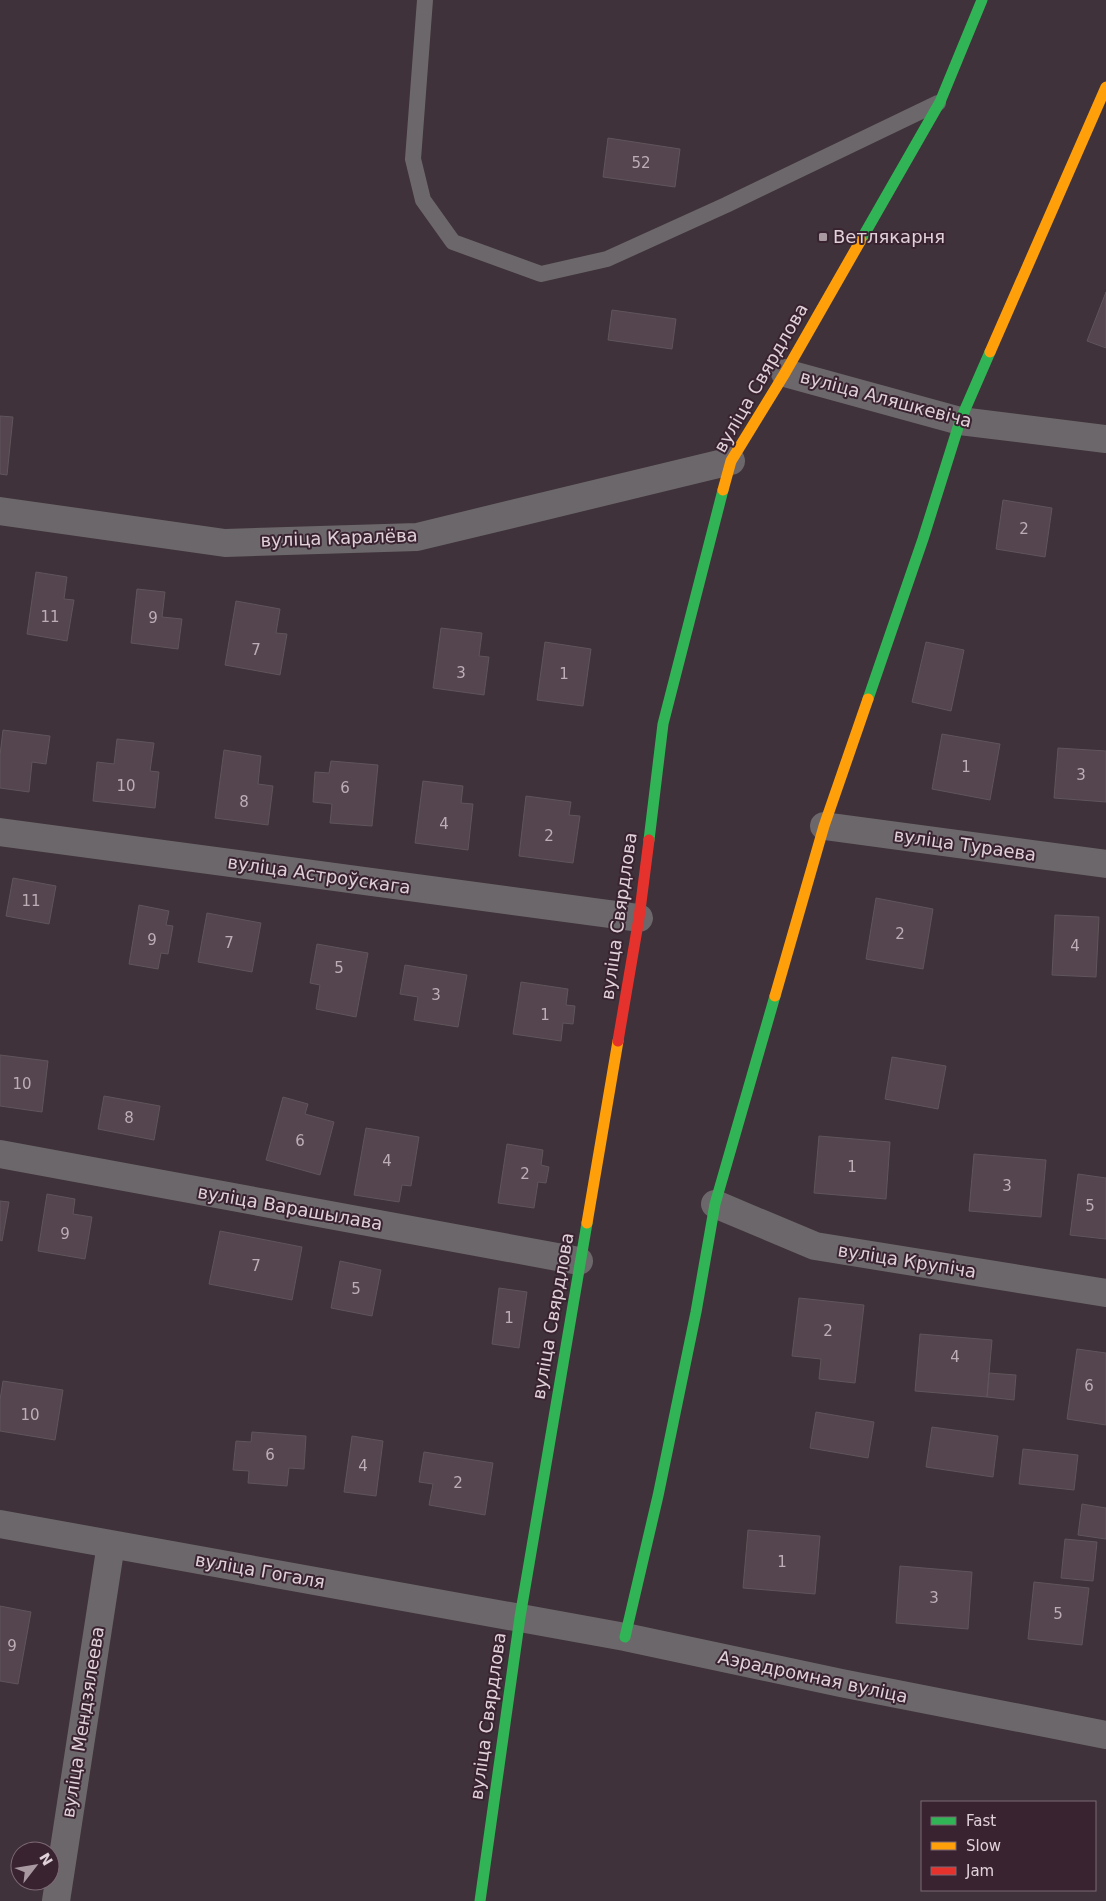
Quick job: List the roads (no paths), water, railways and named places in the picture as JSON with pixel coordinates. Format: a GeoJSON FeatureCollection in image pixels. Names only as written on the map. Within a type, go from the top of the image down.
{"type":"FeatureCollection","features":[{"type":"Feature","properties":{"kind":"street","name":"вуліца Свярдлова"},"geometry":{"type":"LineString","coordinates":[[480,1901],[520,1618],[579,1261],[639,918],[663,724],[731,461],[785,373],[940,102],[982,0]]}},
{"type":"Feature","properties":{"kind":"street"},"geometry":{"type":"LineString","coordinates":[[625,1638],[658,1496],[696,1312],[715,1204],[824,826],[919,548],[960,421],[1106,87]]}},
{"type":"Feature","properties":{"kind":"street","name":"вуліца Аляшкевіча"},"geometry":{"type":"LineString","coordinates":[[785,373],[960,421],[1106,439]]}},
{"type":"Feature","properties":{"kind":"street","name":"вуліца Каралёва"},"geometry":{"type":"LineString","coordinates":[[0,512],[226,543],[418,537],[731,461]]}},
{"type":"Feature","properties":{"kind":"street","name":"вуліца Тураева"},"geometry":{"type":"LineString","coordinates":[[824,826],[1106,864]]}},
{"type":"Feature","properties":{"kind":"street","name":"вуліца Астроўскага"},"geometry":{"type":"LineString","coordinates":[[0,832],[639,918]]}},
{"type":"Feature","properties":{"kind":"street","name":"вуліца Варашылава"},"geometry":{"type":"LineString","coordinates":[[0,1154],[579,1261]]}},
{"type":"Feature","properties":{"kind":"street","name":"вуліца Крупіча"},"geometry":{"type":"LineString","coordinates":[[715,1204],[815,1246],[1106,1293]]}},
{"type":"Feature","properties":{"kind":"street","name":"вуліца Гогаля"},"geometry":{"type":"LineString","coordinates":[[0,1524],[520,1618]]}},
{"type":"Feature","properties":{"kind":"street","name":"вуліца Мендзялеева"},"geometry":{"type":"LineString","coordinates":[[56,1901],[111,1544]]}},
{"type":"Feature","properties":{"kind":"street","name":"Аэрадромная вуліца"},"geometry":{"type":"LineString","coordinates":[[520,1618],[1106,1735]]}},
{"type":"Feature","properties":{"kind":"lane"},"geometry":{"type":"LineString","coordinates":[[425,0],[414,159],[423,200],[453,242],[541,274],[607,259],[726,205],[940,102]]}},
{"type":"Feature","properties":{"kind":"place","name":"Ветлякарня"},"geometry":{"type":"Point","coordinates":[823,237]}}]}
